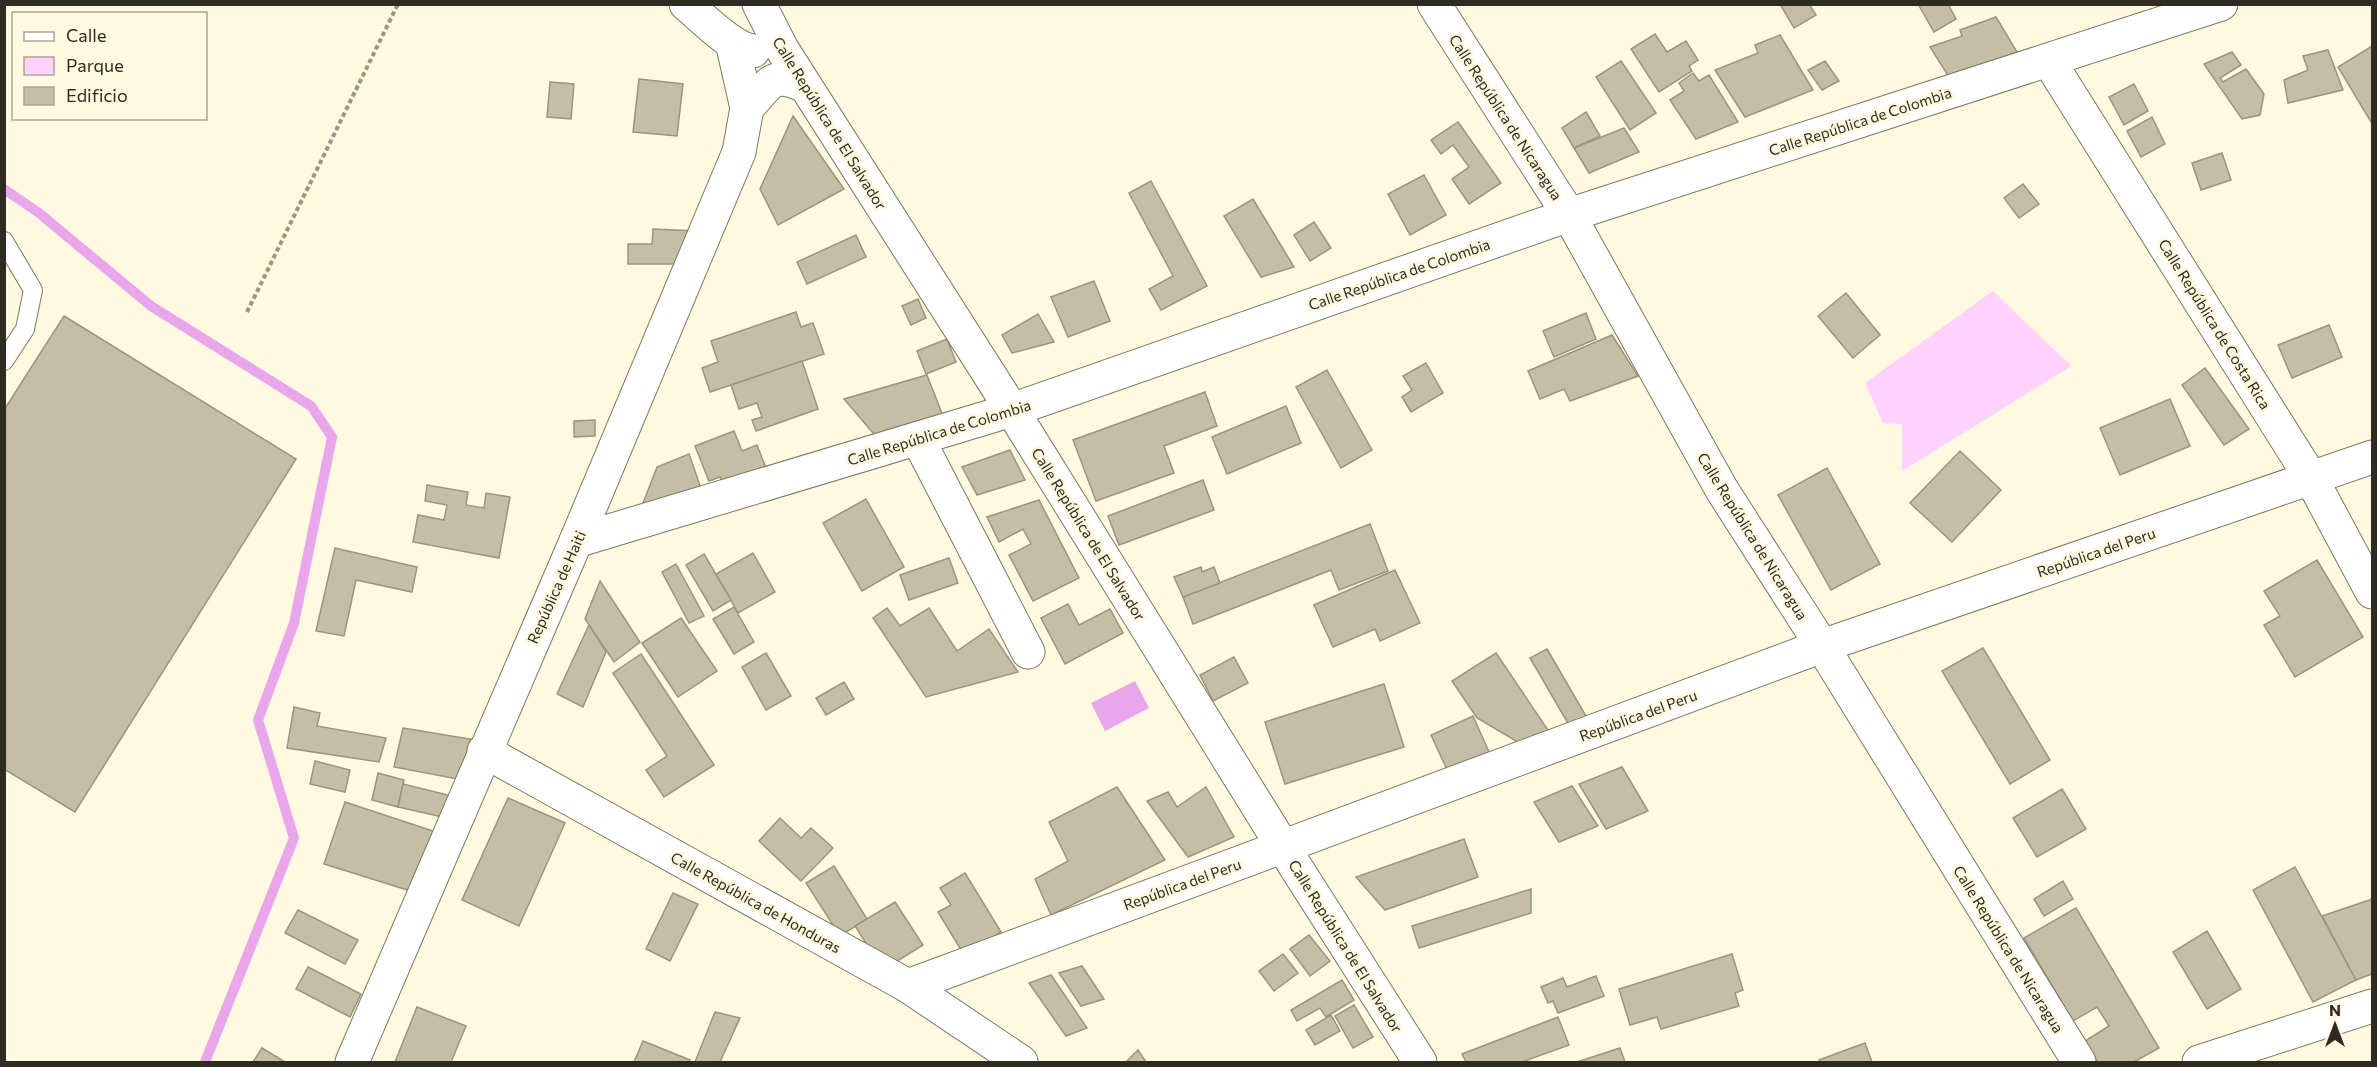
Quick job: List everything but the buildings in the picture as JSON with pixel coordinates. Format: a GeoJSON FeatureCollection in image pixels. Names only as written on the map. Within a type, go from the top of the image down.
{"type":"FeatureCollection","features":[{"type":"Feature","properties":{"kind":"street"},"geometry":{"type":"LineString","coordinates":[[686,4],[744,50],[762,51],[770,46],[772,37],[765,16]]}},
{"type":"Feature","properties":{"kind":"street","name":"Calle República de Nicaragua"},"geometry":{"type":"LineString","coordinates":[[1434,4],[1569,214],[1722,490],[1822,646],[2079,1062]]}},
{"type":"Feature","properties":{"kind":"street","name":"Calle República de Colombia"},"geometry":{"type":"LineString","coordinates":[[576,541],[1012,410],[1569,214],[2222,4]]}},
{"type":"Feature","properties":{"kind":"street","name":"Calle República de El Salvador"},"geometry":{"type":"LineString","coordinates":[[765,16],[805,86],[1012,410],[1420,1062]]}},
{"type":"Feature","properties":{"kind":"street"},"geometry":{"type":"LineString","coordinates":[[732,42],[747,108]]}},
{"type":"Feature","properties":{"kind":"street","name":"Calle República de Costa Rica"},"geometry":{"type":"LineString","coordinates":[[2049,61],[2311,478],[2373,592]]}},
{"type":"Feature","properties":{"kind":"street"},"geometry":{"type":"LineString","coordinates":[[747,108],[774,80],[785,77],[805,86]]}},
{"type":"Feature","properties":{"kind":"street","name":"República de Haiti"},"geometry":{"type":"LineString","coordinates":[[352,1062],[576,541],[739,152],[747,108]]}},
{"type":"Feature","properties":{"kind":"street"},"geometry":{"type":"LineString","coordinates":[[918,439],[1028,652]]}},
{"type":"Feature","properties":{"kind":"street","name":"República del Peru"},"geometry":{"type":"LineString","coordinates":[[908,986],[1822,646],[2373,457]]}},
{"type":"Feature","properties":{"kind":"street","name":"Calle República de Honduras"},"geometry":{"type":"LineString","coordinates":[[484,751],[908,986],[1021,1062]]}},
{"type":"Feature","properties":{"kind":"street"},"geometry":{"type":"LineString","coordinates":[[2199,1062],[2373,1006]]}},
{"type":"Feature","properties":{"kind":"lane"},"geometry":{"type":"LineString","coordinates":[[4,241],[33,290],[25,329],[4,361]]}},
{"type":"Feature","properties":{"kind":"path"},"geometry":{"type":"LineString","coordinates":[[247,312],[398,4]]}},
{"type":"Feature","properties":{"kind":"green space"},"geometry":{"type":"Polygon","coordinates":[[[1993,291],[2071,366],[1902,471],[1902,424],[1883,423],[1865,383],[1993,291]]]}},
{"type":"Feature","properties":{"kind":"shaded area"},"geometry":{"type":"Polygon","coordinates":[[[1135,681],[1149,708],[1105,731],[1091,703],[1135,681]]]}},
{"type":"Feature","properties":{"kind":"waterway"},"geometry":{"type":"LineString","coordinates":[[4,189],[39,213],[151,306],[311,406],[332,437],[294,623],[258,720],[294,838],[205,1062]]}}]}
